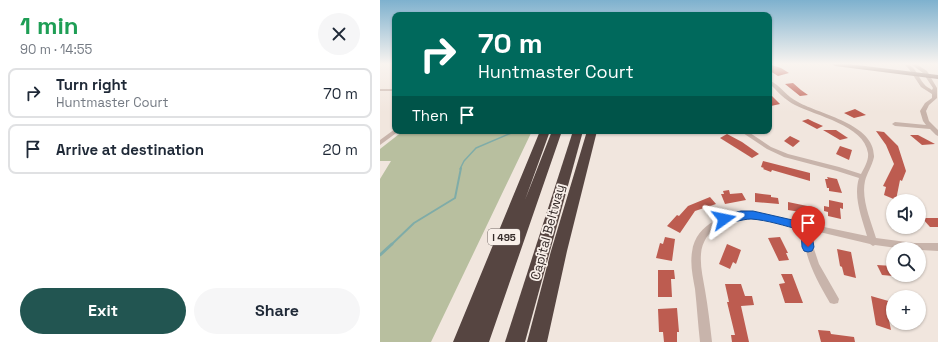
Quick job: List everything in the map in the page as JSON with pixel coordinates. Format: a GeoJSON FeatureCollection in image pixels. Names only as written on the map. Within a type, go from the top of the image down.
{"type":"FeatureCollection","features":[{"type":"Feature","properties":{"kind":"highway","name":"I 495"},"geometry":{"type":"LineString","coordinates":[[463,342],[544,134]]}},
{"type":"Feature","properties":{"kind":"highway","name":"I 495"},"geometry":{"type":"LineString","coordinates":[[479,342],[556,134]]}},
{"type":"Feature","properties":{"kind":"highway"},"geometry":{"type":"LineString","coordinates":[[515,342],[577,134]]}},
{"type":"Feature","properties":{"kind":"highway","name":"Capital Beltway"},"geometry":{"type":"LineString","coordinates":[[537,342],[559,251],[591,134]]}},
{"type":"Feature","properties":{"kind":"street"},"geometry":{"type":"LineString","coordinates":[[919,80],[923,86],[934,93]]}},
{"type":"Feature","properties":{"kind":"street"},"geometry":{"type":"LineString","coordinates":[[930,80],[935,88],[934,98],[927,104],[924,112],[926,121],[938,134]]}},
{"type":"Feature","properties":{"kind":"street"},"geometry":{"type":"LineString","coordinates":[[772,84],[790,100],[842,123],[862,136],[866,142],[871,152],[870,160],[862,177],[861,194],[873,242]]}},
{"type":"Feature","properties":{"kind":"street"},"geometry":{"type":"LineString","coordinates":[[380,90],[392,90]]}},
{"type":"Feature","properties":{"kind":"street"},"geometry":{"type":"LineString","coordinates":[[895,124],[930,127]]}},
{"type":"Feature","properties":{"kind":"street"},"geometry":{"type":"LineString","coordinates":[[380,143],[392,134]]}},
{"type":"Feature","properties":{"kind":"street"},"geometry":{"type":"LineString","coordinates":[[748,134],[769,148],[786,156],[839,169],[862,177]]}},
{"type":"Feature","properties":{"kind":"street"},"geometry":{"type":"LineString","coordinates":[[706,342],[696,255],[701,238],[706,230],[724,219],[741,215],[762,217],[873,242],[896,245],[938,247]]}},
{"type":"Feature","properties":{"kind":"street"},"geometry":{"type":"LineString","coordinates":[[806,227],[808,247],[811,258],[834,299]]}},
{"type":"Feature","properties":{"kind":"green space"},"geometry":{"type":"Polygon","coordinates":[[[399,134],[531,134],[431,342],[380,342],[380,179],[391,161],[380,161],[380,149],[399,134]]]}},
{"type":"Feature","properties":{"kind":"building"},"geometry":{"type":"Polygon","coordinates":[[[793,83],[808,95],[800,96],[785,84],[793,83]]]}},
{"type":"Feature","properties":{"kind":"building"},"geometry":{"type":"Polygon","coordinates":[[[772,96],[780,104],[772,106],[772,96]]]}},
{"type":"Feature","properties":{"kind":"building"},"geometry":{"type":"Polygon","coordinates":[[[855,109],[866,115],[854,118],[844,113],[855,109]]]}},
{"type":"Feature","properties":{"kind":"building"},"geometry":{"type":"Polygon","coordinates":[[[808,119],[823,126],[817,129],[802,121],[808,119]]]}},
{"type":"Feature","properties":{"kind":"building"},"geometry":{"type":"Polygon","coordinates":[[[823,130],[836,130],[848,138],[840,140],[823,130]]]}},
{"type":"Feature","properties":{"kind":"building"},"geometry":{"type":"Polygon","coordinates":[[[876,131],[884,132],[898,146],[906,171],[902,181],[900,180],[897,194],[886,194],[886,196],[884,195],[886,187],[883,186],[894,164],[886,145],[876,131]]]}},
{"type":"Feature","properties":{"kind":"building"},"geometry":{"type":"Polygon","coordinates":[[[727,134],[759,154],[752,158],[720,138],[727,134]]]}},
{"type":"Feature","properties":{"kind":"building"},"geometry":{"type":"Polygon","coordinates":[[[910,135],[918,135],[935,144],[922,145],[910,135]]]}},
{"type":"Feature","properties":{"kind":"building"},"geometry":{"type":"Polygon","coordinates":[[[790,136],[800,141],[793,147],[784,141],[790,136]]]}},
{"type":"Feature","properties":{"kind":"building"},"geometry":{"type":"Polygon","coordinates":[[[840,146],[852,150],[849,160],[836,154],[840,146]]]}},
{"type":"Feature","properties":{"kind":"building"},"geometry":{"type":"Polygon","coordinates":[[[763,161],[810,173],[810,181],[772,170],[771,172],[763,169],[764,168],[761,167],[763,161]]]}},
{"type":"Feature","properties":{"kind":"building"},"geometry":{"type":"Polygon","coordinates":[[[827,177],[837,179],[842,193],[829,191],[825,179],[828,179],[827,177]]]}},
{"type":"Feature","properties":{"kind":"building"},"geometry":{"type":"Polygon","coordinates":[[[729,190],[730,194],[742,193],[746,200],[725,204],[721,194],[724,194],[723,191],[729,190]]]}},
{"type":"Feature","properties":{"kind":"building"},"geometry":{"type":"Polygon","coordinates":[[[755,193],[771,195],[771,197],[778,198],[779,204],[755,202],[755,193]]]}},
{"type":"Feature","properties":{"kind":"building"},"geometry":{"type":"Polygon","coordinates":[[[710,197],[716,204],[695,211],[680,233],[667,226],[688,206],[710,197]]]}},
{"type":"Feature","properties":{"kind":"building"},"geometry":{"type":"Polygon","coordinates":[[[829,200],[843,203],[843,209],[840,208],[841,219],[828,216],[828,212],[824,211],[824,206],[829,207],[829,200]]]}},
{"type":"Feature","properties":{"kind":"building"},"geometry":{"type":"Polygon","coordinates":[[[788,202],[812,207],[813,214],[788,210],[788,202]]]}},
{"type":"Feature","properties":{"kind":"building"},"geometry":{"type":"Polygon","coordinates":[[[926,218],[938,218],[938,227],[930,227],[926,222],[926,218]]]}},
{"type":"Feature","properties":{"kind":"building"},"geometry":{"type":"Polygon","coordinates":[[[665,237],[675,239],[672,261],[656,258],[660,243],[663,244],[665,237]]]}},
{"type":"Feature","properties":{"kind":"building"},"geometry":{"type":"Polygon","coordinates":[[[780,237],[788,253],[786,253],[789,260],[779,261],[768,238],[780,237]]]}},
{"type":"Feature","properties":{"kind":"building"},"geometry":{"type":"Polygon","coordinates":[[[727,244],[741,250],[736,264],[733,262],[730,269],[719,264],[727,244]]]}},
{"type":"Feature","properties":{"kind":"building"},"geometry":{"type":"Polygon","coordinates":[[[837,249],[851,252],[856,278],[844,275],[842,267],[840,266],[837,249]]]}},
{"type":"Feature","properties":{"kind":"building"},"geometry":{"type":"Polygon","coordinates":[[[877,265],[886,266],[886,275],[882,275],[877,265]]]}},
{"type":"Feature","properties":{"kind":"building"},"geometry":{"type":"Polygon","coordinates":[[[658,270],[674,270],[675,279],[671,279],[672,297],[658,297],[658,270]]]}},
{"type":"Feature","properties":{"kind":"building"},"geometry":{"type":"Polygon","coordinates":[[[781,274],[792,274],[803,303],[785,303],[779,284],[785,283],[781,274]]]}},
{"type":"Feature","properties":{"kind":"building"},"geometry":{"type":"Polygon","coordinates":[[[725,284],[741,284],[745,296],[752,296],[754,305],[741,306],[749,342],[732,342],[731,335],[735,335],[727,302],[729,302],[725,284]]]}},
{"type":"Feature","properties":{"kind":"building"},"geometry":{"type":"Polygon","coordinates":[[[871,296],[886,300],[886,328],[876,325],[871,296]]]}},
{"type":"Feature","properties":{"kind":"building"},"geometry":{"type":"Polygon","coordinates":[[[677,308],[679,332],[677,332],[677,342],[664,342],[663,332],[659,332],[658,309],[677,308]]]}},
{"type":"Feature","properties":{"kind":"building"},"geometry":{"type":"Polygon","coordinates":[[[818,330],[830,331],[831,334],[854,337],[855,342],[821,342],[818,330]]]}},
{"type":"Feature","properties":{"kind":"waterway"},"geometry":{"type":"LineString","coordinates":[[460,169],[464,161],[476,148],[509,134]]}},
{"type":"Feature","properties":{"kind":"waterway"},"geometry":{"type":"LineString","coordinates":[[391,245],[414,223],[455,198],[461,168]]}},
{"type":"Feature","properties":{"kind":"waterway"},"geometry":{"type":"LineString","coordinates":[[380,255],[392,244]]}},
{"type":"Feature","properties":{"kind":"route"},"geometry":{"type":"LineString","coordinates":[[724,219],[733,216],[753,215],[806,227],[808,247]]}}]}
